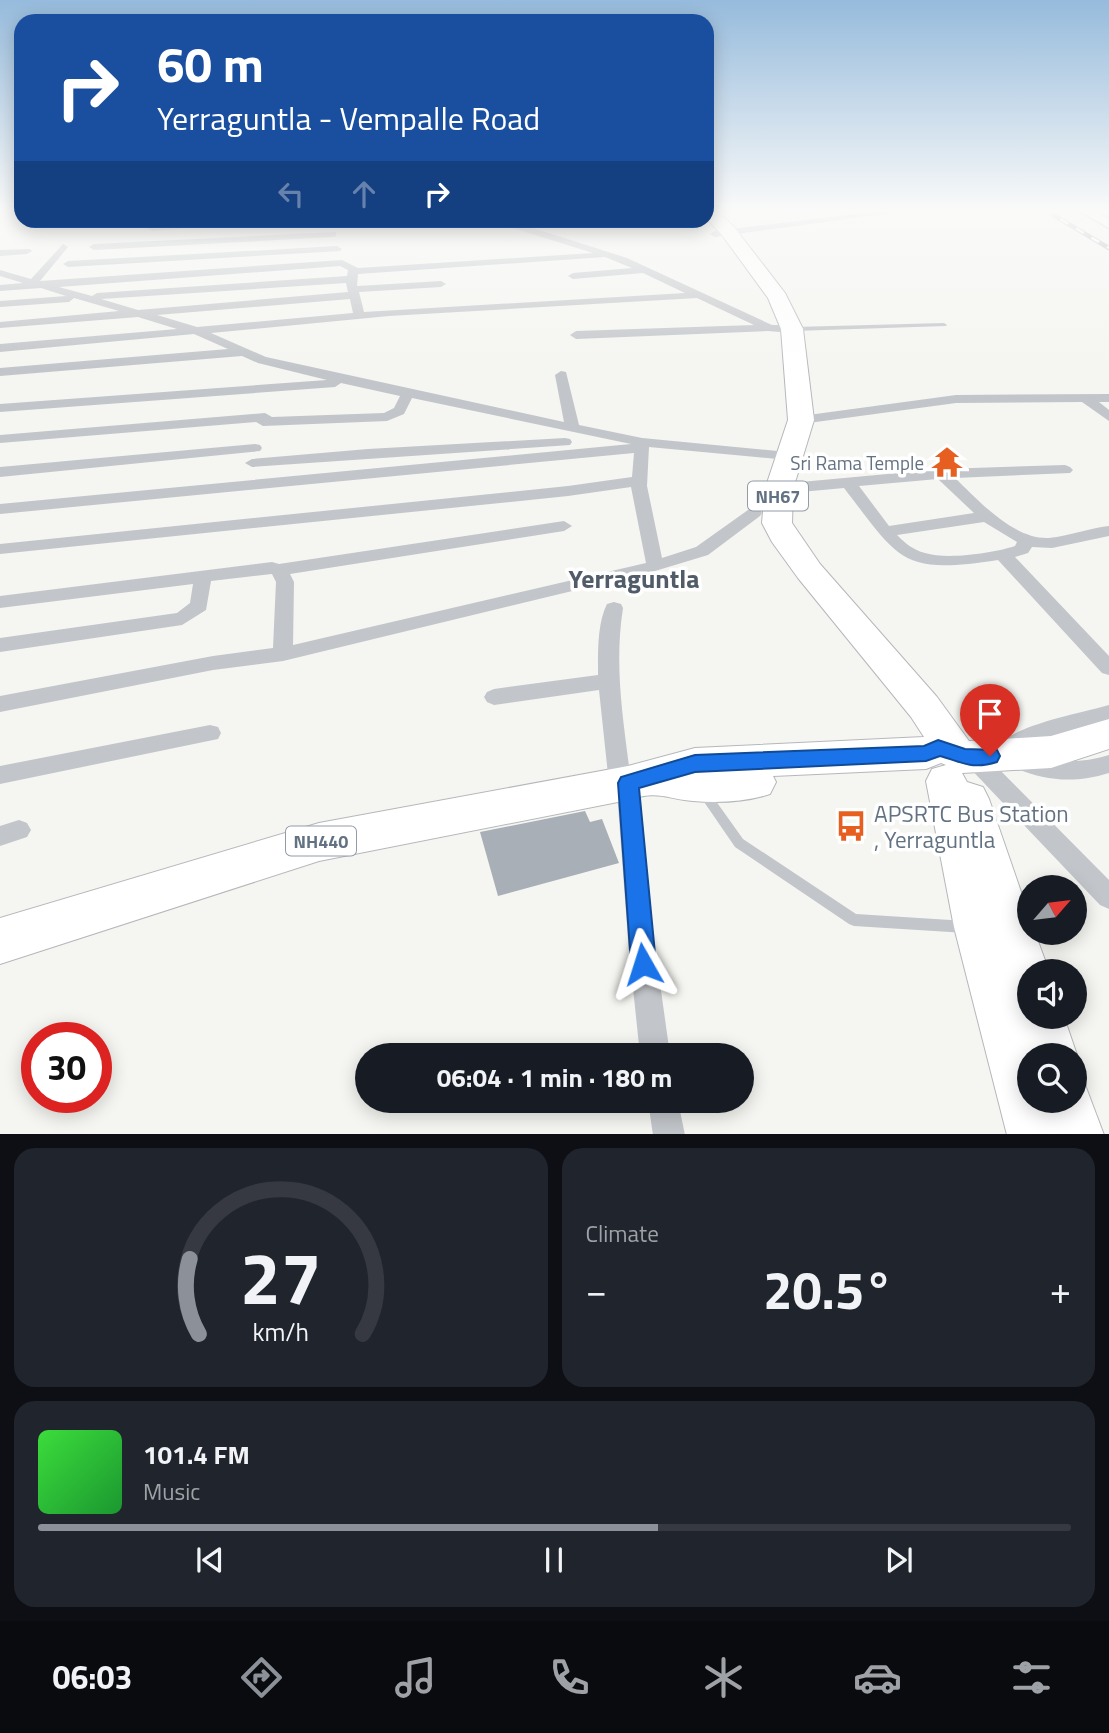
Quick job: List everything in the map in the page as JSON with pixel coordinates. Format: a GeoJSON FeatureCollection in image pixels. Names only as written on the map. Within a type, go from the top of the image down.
{"type":"FeatureCollection","features":[{"type":"Feature","properties":{"kind":"highway","name":"NH67"},"geometry":{"type":"LineString","coordinates":[[740,263],[776,316],[801,420],[757,492],[754,513],[770,549],[790,575],[959,761]]}},
{"type":"Feature","properties":{"kind":"highway","name":"NH67"},"geometry":{"type":"LineString","coordinates":[[780,329],[783,382],[776,505],[778,523],[787,542],[924,707],[959,761]]}},
{"type":"Feature","properties":{"kind":"highway"},"geometry":{"type":"LineString","coordinates":[[633,781],[698,786],[1051,752],[1109,734]]}},
{"type":"Feature","properties":{"kind":"highway"},"geometry":{"type":"LineString","coordinates":[[633,781],[695,764],[959,761]]}},
{"type":"Feature","properties":{"kind":"highway"},"geometry":{"type":"LineString","coordinates":[[959,761],[1035,1134]]}},
{"type":"Feature","properties":{"kind":"highway","name":"NH440"},"geometry":{"type":"LineString","coordinates":[[0,941],[319,842],[633,781]]}},
{"type":"Feature","properties":{"kind":"highway"},"geometry":{"type":"LineString","coordinates":[[995,929],[1017,966]]}},
{"type":"Feature","properties":{"kind":"highway"},"geometry":{"type":"LineString","coordinates":[[1069,1113],[1076,1134]]}},
{"type":"Feature","properties":{"kind":"street"},"geometry":{"type":"LineString","coordinates":[[36,284],[51,263]]}},
{"type":"Feature","properties":{"kind":"street"},"geometry":{"type":"LineString","coordinates":[[68,264],[85,263]]}},
{"type":"Feature","properties":{"kind":"street"},"geometry":{"type":"LineString","coordinates":[[155,276],[161,263]]}},
{"type":"Feature","properties":{"kind":"street"},"geometry":{"type":"LineString","coordinates":[[0,326],[142,313],[353,283],[545,263]]}},
{"type":"Feature","properties":{"kind":"street"},"geometry":{"type":"LineString","coordinates":[[629,263],[780,329]]}},
{"type":"Feature","properties":{"kind":"street"},"geometry":{"type":"LineString","coordinates":[[0,288],[349,264],[360,317]]}},
{"type":"Feature","properties":{"kind":"street"},"geometry":{"type":"LineString","coordinates":[[573,276],[647,270]]}},
{"type":"Feature","properties":{"kind":"street"},"geometry":{"type":"LineString","coordinates":[[0,273],[195,330],[241,352],[353,382],[572,426],[638,443]]}},
{"type":"Feature","properties":{"kind":"street"},"geometry":{"type":"LineString","coordinates":[[0,304],[353,283],[441,284]]}},
{"type":"Feature","properties":{"kind":"street"},"geometry":{"type":"LineString","coordinates":[[450,299],[679,285]]}},
{"type":"Feature","properties":{"kind":"street"},"geometry":{"type":"LineString","coordinates":[[0,348],[360,317],[700,295]]}},
{"type":"Feature","properties":{"kind":"street"},"geometry":{"type":"LineString","coordinates":[[576,335],[780,329]]}},
{"type":"Feature","properties":{"kind":"street"},"geometry":{"type":"LineString","coordinates":[[0,372],[241,352]]}},
{"type":"Feature","properties":{"kind":"street"},"geometry":{"type":"LineString","coordinates":[[561,375],[572,426]]}},
{"type":"Feature","properties":{"kind":"street"},"geometry":{"type":"LineString","coordinates":[[0,408],[353,382]]}},
{"type":"Feature","properties":{"kind":"street"},"geometry":{"type":"LineString","coordinates":[[245,484],[274,388]]}},
{"type":"Feature","properties":{"kind":"street"},"geometry":{"type":"LineString","coordinates":[[0,439],[264,420],[387,416],[399,411],[408,394]]}},
{"type":"Feature","properties":{"kind":"street"},"geometry":{"type":"LineString","coordinates":[[1085,398],[1109,417]]}},
{"type":"Feature","properties":{"kind":"street"},"geometry":{"type":"LineString","coordinates":[[801,420],[956,399],[1109,398]]}},
{"type":"Feature","properties":{"kind":"street"},"geometry":{"type":"LineString","coordinates":[[638,443],[638,481],[655,566]]}},
{"type":"Feature","properties":{"kind":"street"},"geometry":{"type":"LineString","coordinates":[[0,509],[585,451],[638,443]]}},
{"type":"Feature","properties":{"kind":"street"},"geometry":{"type":"LineString","coordinates":[[0,472],[253,455],[638,443],[778,455]]}},
{"type":"Feature","properties":{"kind":"street"},"geometry":{"type":"LineString","coordinates":[[779,489],[942,474],[1065,470]]}},
{"type":"Feature","properties":{"kind":"street"},"geometry":{"type":"LineString","coordinates":[[942,474],[1007,531],[1026,541],[1052,542],[1109,531]]}},
{"type":"Feature","properties":{"kind":"street"},"geometry":{"type":"LineString","coordinates":[[0,549],[568,491],[638,481]]}},
{"type":"Feature","properties":{"kind":"street"},"geometry":{"type":"LineString","coordinates":[[849,484],[905,552],[926,559],[1002,554],[1018,551],[1026,541]]}},
{"type":"Feature","properties":{"kind":"street"},"geometry":{"type":"LineString","coordinates":[[0,704],[213,663],[283,654],[655,566],[702,551],[754,513]]}},
{"type":"Feature","properties":{"kind":"street"},"geometry":{"type":"LineString","coordinates":[[887,531],[990,516]]}},
{"type":"Feature","properties":{"kind":"street"},"geometry":{"type":"LineString","coordinates":[[0,601],[261,567],[279,570],[564,526]]}},
{"type":"Feature","properties":{"kind":"street"},"geometry":{"type":"LineString","coordinates":[[1002,554],[1109,668]]}},
{"type":"Feature","properties":{"kind":"street"},"geometry":{"type":"LineString","coordinates":[[279,570],[285,582],[283,654]]}},
{"type":"Feature","properties":{"kind":"street"},"geometry":{"type":"LineString","coordinates":[[0,645],[182,619],[199,606],[203,575]]}},
{"type":"Feature","properties":{"kind":"street"},"geometry":{"type":"LineString","coordinates":[[614,608],[607,644],[608,681],[633,781],[641,940],[654,1043]]}},
{"type":"Feature","properties":{"kind":"street"},"geometry":{"type":"LineString","coordinates":[[494,697],[608,681]]}},
{"type":"Feature","properties":{"kind":"street"},"geometry":{"type":"LineString","coordinates":[[959,761],[1109,713]]}},
{"type":"Feature","properties":{"kind":"street"},"geometry":{"type":"LineString","coordinates":[[0,775],[209,733]]}},
{"type":"Feature","properties":{"kind":"street"},"geometry":{"type":"LineString","coordinates":[[959,761],[1034,767],[1062,774],[1109,764]]}},
{"type":"Feature","properties":{"kind":"street"},"geometry":{"type":"LineString","coordinates":[[959,761],[1109,897]]}},
{"type":"Feature","properties":{"kind":"street"},"geometry":{"type":"LineString","coordinates":[[665,1113],[669,1134]]}},
{"type":"Feature","properties":{"kind":"lane"},"geometry":{"type":"LineString","coordinates":[[780,329],[944,325]]}},
{"type":"Feature","properties":{"kind":"lane"},"geometry":{"type":"LineString","coordinates":[[698,786],[739,843],[854,920],[995,929]]}},
{"type":"Feature","properties":{"kind":"building"},"geometry":{"type":"Polygon","coordinates":[[[585,811],[590,822],[602,819],[619,863],[498,896],[480,832],[585,811]]]}},
{"type":"Feature","properties":{"kind":"place","name":"Sri Rama Temple"},"geometry":{"type":"Point","coordinates":[947,462]}},
{"type":"Feature","properties":{"kind":"place","name":"APSRTC Bus Station , Yerraguntla"},"geometry":{"type":"Point","coordinates":[851,826]}},
{"type":"Feature","properties":{"kind":"district","name":"Yerraguntla"},"geometry":{"type":"Point","coordinates":[634,578]}},
{"type":"Feature","properties":{"kind":"route"},"geometry":{"type":"LineString","coordinates":[[643,964],[628,783],[695,764],[926,753],[938,748],[955,752],[962,757],[990,756]]}}]}
